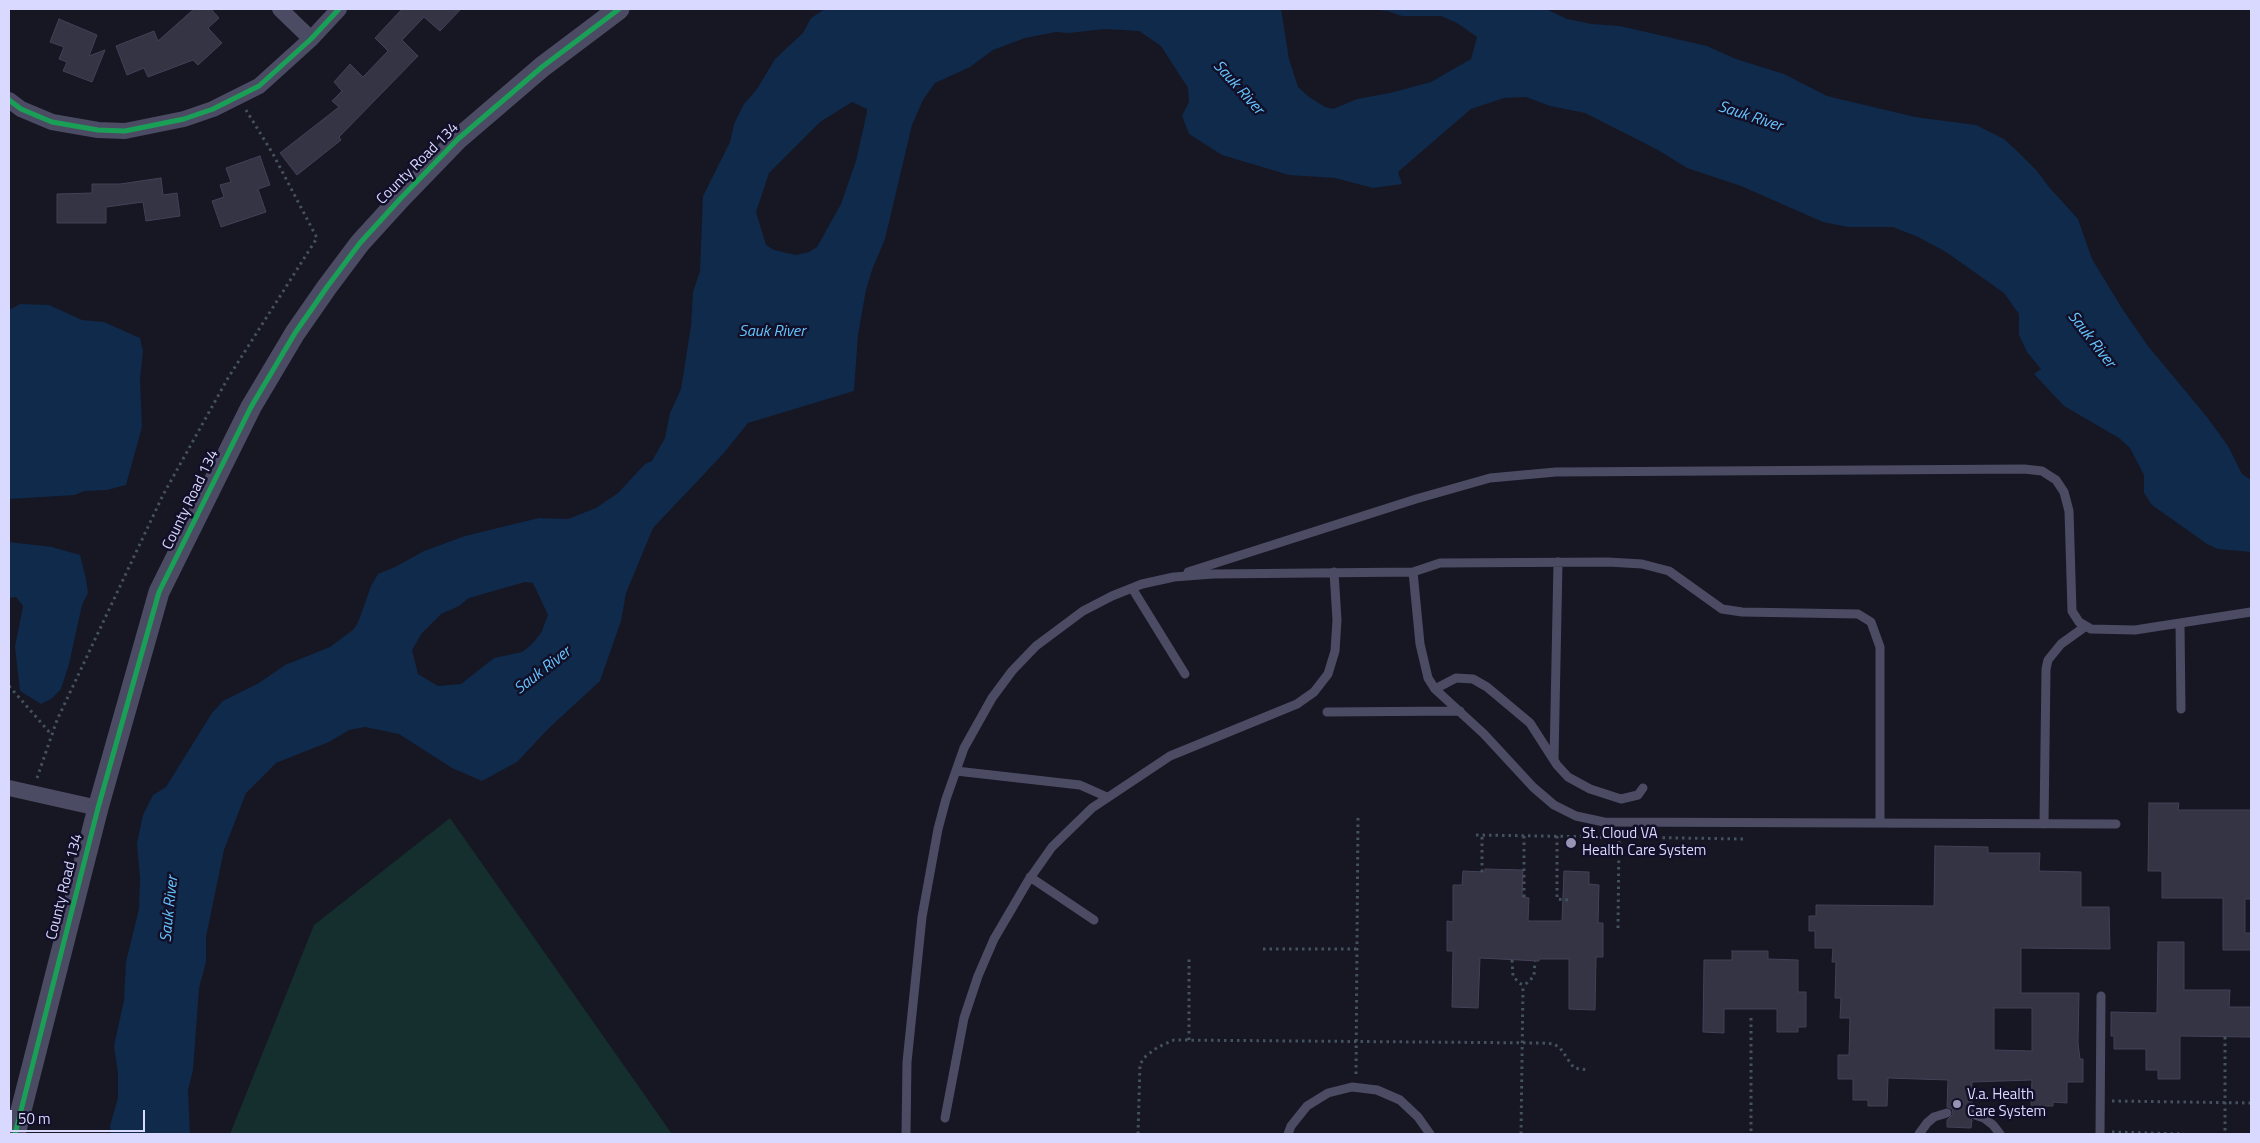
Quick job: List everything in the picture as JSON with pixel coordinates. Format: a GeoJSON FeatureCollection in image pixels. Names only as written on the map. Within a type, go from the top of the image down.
{"type":"FeatureCollection","features":[{"type":"Feature","properties":{"kind":"street"},"geometry":{"type":"LineString","coordinates":[[280,9],[311,39]]}},
{"type":"Feature","properties":{"kind":"street"},"geometry":{"type":"LineString","coordinates":[[9,100],[21,108],[52,122],[98,130],[125,131],[184,119],[238,97],[259,86],[311,39],[339,9]]}},
{"type":"Feature","properties":{"kind":"street","name":"County Road 134"},"geometry":{"type":"LineString","coordinates":[[542,67],[600,9]]}},
{"type":"Feature","properties":{"kind":"street","name":"County Road 134"},"geometry":{"type":"LineString","coordinates":[[15,1134],[98,808],[159,592],[251,407],[285,350],[327,287],[354,251],[401,198],[458,139],[542,67],[619,9]]}},
{"type":"Feature","properties":{"kind":"street"},"geometry":{"type":"LineString","coordinates":[[9,788],[98,808]]}},
{"type":"Feature","properties":{"kind":"lane"},"geometry":{"type":"LineString","coordinates":[[906,1134],[907,1062],[922,917],[932,857],[946,799],[956,771],[973,730],[992,698],[1012,671],[1036,646],[1083,611],[1132,588],[1174,577],[1416,498],[1490,478],[1556,472],[2024,469],[2042,471],[2056,480],[2064,492],[2069,510],[2072,611],[2079,622],[2091,629],[2110,631],[2180,624],[2251,612]]}},
{"type":"Feature","properties":{"kind":"lane"},"geometry":{"type":"LineString","coordinates":[[1554,760],[1558,562]]}},
{"type":"Feature","properties":{"kind":"lane"},"geometry":{"type":"LineString","coordinates":[[1174,577],[1213,574],[1413,572],[1440,563],[1558,562],[1642,564],[1669,571],[1722,608],[1742,612],[1858,614],[1871,622],[1880,648],[1880,823]]}},
{"type":"Feature","properties":{"kind":"lane"},"geometry":{"type":"LineString","coordinates":[[945,1118],[962,1027],[978,976],[994,939],[1030,877],[1052,846],[1092,808],[1170,756],[1296,704],[1314,692],[1328,674],[1335,651],[1337,620],[1334,572]]}},
{"type":"Feature","properties":{"kind":"lane"},"geometry":{"type":"LineString","coordinates":[[1413,572],[1423,663],[1428,678],[1533,788],[1554,805],[1576,816],[1604,822],[2116,824]]}},
{"type":"Feature","properties":{"kind":"lane"},"geometry":{"type":"LineString","coordinates":[[1132,588],[1185,674]]}},
{"type":"Feature","properties":{"kind":"lane"},"geometry":{"type":"LineString","coordinates":[[2180,624],[2181,709]]}},
{"type":"Feature","properties":{"kind":"lane"},"geometry":{"type":"LineString","coordinates":[[2044,824],[2046,669],[2048,660],[2061,644],[2086,626]]}},
{"type":"Feature","properties":{"kind":"lane"},"geometry":{"type":"LineString","coordinates":[[1436,688],[1456,678],[1473,679],[1487,687],[1530,723],[1554,760],[1568,777],[1607,796],[1630,798],[1638,795],[1643,788]]}},
{"type":"Feature","properties":{"kind":"lane"},"geometry":{"type":"LineString","coordinates":[[1327,712],[1460,711]]}},
{"type":"Feature","properties":{"kind":"lane"},"geometry":{"type":"LineString","coordinates":[[956,771],[1080,785],[1107,797]]}},
{"type":"Feature","properties":{"kind":"lane"},"geometry":{"type":"LineString","coordinates":[[1030,877],[1094,920]]}},
{"type":"Feature","properties":{"kind":"lane"},"geometry":{"type":"LineString","coordinates":[[2100,1134],[2101,996]]}},
{"type":"Feature","properties":{"kind":"lane"},"geometry":{"type":"LineString","coordinates":[[1288,1134],[1291,1126],[1307,1106],[1328,1093],[1352,1088],[1377,1090],[1400,1100],[1418,1117],[1430,1134]]}},
{"type":"Feature","properties":{"kind":"lane"},"geometry":{"type":"LineString","coordinates":[[1919,1134],[1926,1123],[1934,1117],[1947,1113]]}},
{"type":"Feature","properties":{"kind":"lane"},"geometry":{"type":"LineString","coordinates":[[1972,1114],[1984,1118],[2000,1134]]}},
{"type":"Feature","properties":{"kind":"path"},"geometry":{"type":"LineString","coordinates":[[32,793],[51,734],[163,495],[228,378],[317,238],[273,154],[238,97]]}},
{"type":"Feature","properties":{"kind":"path"},"geometry":{"type":"LineString","coordinates":[[9,686],[51,734]]}},
{"type":"Feature","properties":{"kind":"path"},"geometry":{"type":"LineString","coordinates":[[1356,1076],[1358,815]]}},
{"type":"Feature","properties":{"kind":"path"},"geometry":{"type":"LineString","coordinates":[[1482,835],[1482,872]]}},
{"type":"Feature","properties":{"kind":"path"},"geometry":{"type":"LineString","coordinates":[[1524,836],[1524,898]]}},
{"type":"Feature","properties":{"kind":"path"},"geometry":{"type":"LineString","coordinates":[[1557,836],[1557,899],[1568,900]]}},
{"type":"Feature","properties":{"kind":"path"},"geometry":{"type":"LineString","coordinates":[[1618,928],[1619,837]]}},
{"type":"Feature","properties":{"kind":"path"},"geometry":{"type":"LineString","coordinates":[[1263,949],[1357,949]]}},
{"type":"Feature","properties":{"kind":"path"},"geometry":{"type":"LineString","coordinates":[[1188,1040],[1189,958]]}},
{"type":"Feature","properties":{"kind":"path"},"geometry":{"type":"LineString","coordinates":[[1512,960],[1513,976],[1519,984],[1523,985]]}},
{"type":"Feature","properties":{"kind":"path"},"geometry":{"type":"LineString","coordinates":[[1523,985],[1528,983],[1534,976],[1535,961]]}},
{"type":"Feature","properties":{"kind":"path"},"geometry":{"type":"LineString","coordinates":[[1521,1134],[1523,985]]}},
{"type":"Feature","properties":{"kind":"path"},"geometry":{"type":"LineString","coordinates":[[1751,1015],[1751,1131]]}},
{"type":"Feature","properties":{"kind":"path"},"geometry":{"type":"LineString","coordinates":[[2225,1036],[2226,1134]]}},
{"type":"Feature","properties":{"kind":"path"},"geometry":{"type":"LineString","coordinates":[[1138,1134],[1140,1064],[1146,1056],[1166,1042],[1188,1040],[1554,1044],[1560,1048],[1574,1068],[1589,1070]]}},
{"type":"Feature","properties":{"kind":"path"},"geometry":{"type":"LineString","coordinates":[[2108,1105],[2110,1101],[2251,1103]]}},
{"type":"Feature","properties":{"kind":"path"},"geometry":{"type":"LineString","coordinates":[[2109,1130],[2112,1132],[2184,1134]]}},
{"type":"Feature","properties":{"kind":"green space"},"geometry":{"type":"Polygon","coordinates":[[[450,818],[672,1134],[230,1134],[314,925],[450,818]]]}},
{"type":"Feature","properties":{"kind":"water","name":"Sauk River"},"geometry":{"type":"Polygon","coordinates":[[[825,9],[1281,9],[1289,59],[1298,87],[1309,97],[1325,107],[1333,109],[1357,99],[1390,93],[1431,82],[1471,59],[1477,37],[1457,23],[1441,16],[1402,16],[1387,11],[1366,9],[1546,9],[1567,19],[1592,24],[1620,26],[1707,46],[1736,59],[1784,74],[1827,96],[1915,117],[1976,125],[2004,139],[2037,171],[2078,219],[2092,259],[2123,310],[2148,346],[2207,417],[2228,446],[2242,474],[2251,480],[2251,552],[2218,549],[2207,544],[2152,505],[2144,493],[2144,475],[2130,448],[2119,438],[2064,406],[2034,374],[2041,369],[2027,352],[2019,335],[2019,314],[2004,293],[1946,252],[1918,237],[1893,227],[1848,227],[1823,222],[1741,186],[1687,168],[1658,150],[1585,113],[1550,106],[1526,97],[1504,98],[1471,109],[1398,172],[1402,184],[1373,188],[1335,178],[1289,175],[1222,155],[1189,134],[1182,116],[1189,102],[1188,88],[1161,46],[1139,31],[1105,29],[1069,33],[1056,32],[1025,38],[993,50],[970,67],[935,83],[923,100],[912,125],[885,239],[866,290],[858,335],[854,391],[748,423],[723,454],[653,528],[626,593],[621,621],[600,681],[549,728],[517,762],[482,781],[452,768],[399,734],[365,727],[349,730],[329,742],[276,763],[246,793],[224,850],[206,937],[206,962],[199,988],[193,1070],[188,1090],[190,1134],[111,1134],[110,1126],[118,1098],[118,1073],[114,1046],[124,1000],[126,962],[139,909],[140,879],[137,843],[143,815],[153,795],[166,787],[212,713],[223,701],[259,683],[285,665],[330,647],[354,629],[371,586],[378,574],[424,551],[465,536],[539,518],[568,519],[596,508],[618,493],[645,464],[652,461],[665,438],[670,413],[681,389],[691,326],[693,292],[700,271],[703,196],[730,142],[734,124],[744,104],[757,89],[775,59],[803,33],[811,18],[825,9]],[[852,102],[820,122],[769,173],[756,212],[766,245],[774,250],[796,255],[809,252],[817,247],[841,204],[856,161],[867,112],[867,109],[852,102]],[[525,582],[469,598],[459,606],[441,614],[422,633],[412,650],[418,674],[438,686],[461,684],[494,658],[522,652],[531,645],[541,633],[548,615],[533,583],[525,582]]]}},
{"type":"Feature","properties":{"kind":"water"},"geometry":{"type":"Polygon","coordinates":[[[20,304],[49,305],[82,320],[104,322],[140,338],[143,351],[140,380],[142,427],[126,485],[107,490],[84,491],[75,495],[9,499],[9,310],[20,304]]]}},
{"type":"Feature","properties":{"kind":"water"},"geometry":{"type":"Polygon","coordinates":[[[9,542],[52,547],[80,555],[86,579],[88,593],[82,605],[69,664],[61,689],[51,699],[41,704],[20,691],[15,647],[23,606],[16,597],[9,598],[9,542]]]}},
{"type":"Feature","properties":{"kind":"building"},"geometry":{"type":"Polygon","coordinates":[[[194,9],[211,9],[219,18],[208,28],[222,43],[198,65],[193,60],[148,77],[144,68],[127,75],[116,46],[154,31],[158,41],[194,9]]]}},
{"type":"Feature","properties":{"kind":"building"},"geometry":{"type":"Polygon","coordinates":[[[402,9],[461,9],[440,31],[424,17],[402,40],[418,56],[339,137],[341,140],[297,175],[280,153],[339,107],[332,101],[342,91],[334,82],[350,64],[363,77],[388,51],[375,38],[402,9]]]}},
{"type":"Feature","properties":{"kind":"building"},"geometry":{"type":"Polygon","coordinates":[[[59,19],[97,35],[89,56],[105,50],[92,82],[63,71],[67,62],[59,59],[64,47],[50,42],[59,19]]]}},
{"type":"Feature","properties":{"kind":"building"},"geometry":{"type":"Polygon","coordinates":[[[260,156],[270,185],[258,189],[266,212],[221,227],[212,201],[224,197],[220,185],[231,182],[226,168],[260,156]]]}},
{"type":"Feature","properties":{"kind":"building"},"geometry":{"type":"Polygon","coordinates":[[[161,178],[163,195],[177,193],[180,216],[146,221],[143,202],[106,207],[106,223],[57,223],[57,194],[92,193],[92,184],[120,184],[161,178]]]}},
{"type":"Feature","properties":{"kind":"building"},"geometry":{"type":"Polygon","coordinates":[[[2149,803],[2179,803],[2178,810],[2251,810],[2251,899],[2245,899],[2245,933],[2251,933],[2251,950],[2223,950],[2223,898],[2162,898],[2162,871],[2148,871],[2149,803]]]}},
{"type":"Feature","properties":{"kind":"building"},"geometry":{"type":"Polygon","coordinates":[[[1935,846],[1988,847],[1988,853],[2040,853],[2039,871],[2081,872],[2081,907],[2109,907],[2110,949],[2021,948],[2021,993],[2079,993],[2078,1043],[2080,1059],[2083,1059],[2083,1082],[2067,1082],[2067,1103],[2053,1102],[2053,1106],[2031,1106],[2032,1080],[1972,1082],[1972,1108],[1968,1110],[1966,1115],[1972,1120],[1971,1128],[1947,1127],[1947,1120],[1953,1114],[1952,1109],[1947,1107],[1948,1080],[1888,1078],[1887,1106],[1868,1106],[1868,1100],[1853,1100],[1853,1079],[1838,1079],[1838,1055],[1849,1055],[1850,1018],[1840,1018],[1841,998],[1835,998],[1836,962],[1832,962],[1833,948],[1815,948],[1815,931],[1809,931],[1809,916],[1816,916],[1816,905],[1934,906],[1935,846]],[[1994,1008],[1994,1050],[2032,1051],[2032,1008],[1994,1008]]]}},
{"type":"Feature","properties":{"kind":"building"},"geometry":{"type":"Polygon","coordinates":[[[1485,869],[1523,870],[1522,897],[1529,898],[1528,921],[1562,921],[1564,871],[1589,872],[1589,884],[1599,885],[1598,923],[1603,923],[1603,957],[1596,957],[1595,1010],[1569,1009],[1569,959],[1539,959],[1539,961],[1480,958],[1478,1008],[1452,1007],[1453,951],[1447,951],[1447,921],[1453,922],[1453,885],[1462,885],[1463,871],[1485,872],[1485,869]]]}},
{"type":"Feature","properties":{"kind":"building"},"geometry":{"type":"Polygon","coordinates":[[[2158,942],[2184,942],[2184,990],[2230,990],[2229,1007],[2251,1007],[2251,1037],[2180,1036],[2180,1079],[2158,1079],[2158,1070],[2146,1070],[2146,1049],[2114,1049],[2114,1036],[2111,1036],[2111,1012],[2157,1013],[2158,942]]]}},
{"type":"Feature","properties":{"kind":"building"},"geometry":{"type":"Polygon","coordinates":[[[1732,951],[1768,951],[1768,959],[1798,960],[1798,992],[1806,992],[1806,1027],[1798,1027],[1798,1032],[1777,1032],[1777,1009],[1724,1009],[1724,1033],[1703,1032],[1704,960],[1732,960],[1732,951]]]}},
{"type":"Feature","properties":{"kind":"cycle path"},"geometry":{"type":"LineString","coordinates":[[9,100],[21,109],[52,122],[98,130],[125,131],[184,119],[213,109],[259,86],[311,39],[339,9]]}},
{"type":"Feature","properties":{"kind":"cycle path"},"geometry":{"type":"LineString","coordinates":[[15,1134],[98,808],[159,592],[251,407],[295,333],[327,287],[360,243],[401,198],[458,139],[542,67],[619,9]]}},
{"type":"Feature","properties":{"kind":"place","name":"St. Cloud VA Health Care System"},"geometry":{"type":"Point","coordinates":[1571,843]}},
{"type":"Feature","properties":{"kind":"place","name":"V.a. Health Care System"},"geometry":{"type":"Point","coordinates":[1957,1104]}}]}
